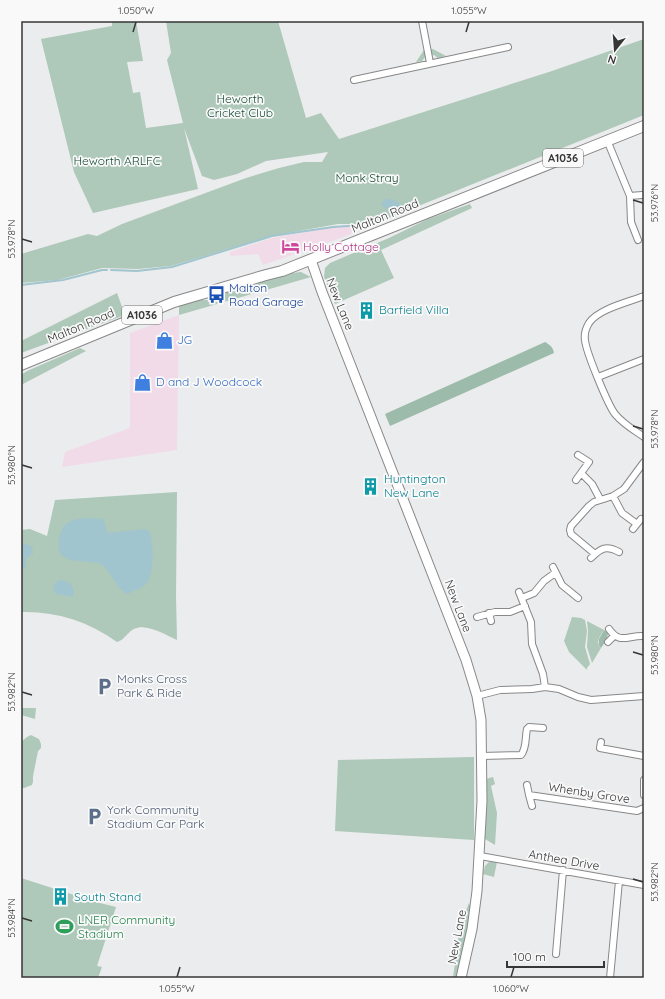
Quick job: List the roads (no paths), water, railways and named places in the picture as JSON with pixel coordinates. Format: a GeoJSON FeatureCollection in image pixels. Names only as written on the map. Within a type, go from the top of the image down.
{"type":"FeatureCollection","features":[{"type":"Feature","properties":{"kind":"main road","name":"Malton Road"},"geometry":{"type":"LineString","coordinates":[[21,365],[174,302],[282,271],[311,260],[644,126]]}},
{"type":"Feature","properties":{"kind":"street"},"geometry":{"type":"LineString","coordinates":[[422,21],[430,63]]}},
{"type":"Feature","properties":{"kind":"street"},"geometry":{"type":"LineString","coordinates":[[354,80],[508,47]]}},
{"type":"Feature","properties":{"kind":"street"},"geometry":{"type":"LineString","coordinates":[[607,140],[630,196],[631,222],[638,240]]}},
{"type":"Feature","properties":{"kind":"street"},"geometry":{"type":"LineString","coordinates":[[630,196],[642,195]]}},
{"type":"Feature","properties":{"kind":"street","name":"New Lane"},"geometry":{"type":"LineString","coordinates":[[311,260],[322,292],[447,611],[472,677],[477,696],[482,756],[480,856],[472,929],[461,978]]}},
{"type":"Feature","properties":{"kind":"street"},"geometry":{"type":"LineString","coordinates":[[644,296],[602,312],[592,319],[585,335],[586,346],[610,405],[616,415],[625,424],[644,437]]}},
{"type":"Feature","properties":{"kind":"street"},"geometry":{"type":"LineString","coordinates":[[598,377],[644,359]]}},
{"type":"Feature","properties":{"kind":"street"},"geometry":{"type":"LineString","coordinates":[[576,480],[589,462],[578,455]]}},
{"type":"Feature","properties":{"kind":"street"},"geometry":{"type":"LineString","coordinates":[[619,552],[608,547],[600,550],[593,556],[571,534],[571,526],[588,506],[600,499],[613,496],[624,489],[644,462]]}},
{"type":"Feature","properties":{"kind":"street"},"geometry":{"type":"LineString","coordinates":[[581,473],[592,484],[600,499]]}},
{"type":"Feature","properties":{"kind":"street"},"geometry":{"type":"LineString","coordinates":[[613,496],[622,513],[637,524]]}},
{"type":"Feature","properties":{"kind":"street"},"geometry":{"type":"LineString","coordinates":[[522,598],[534,593],[554,570],[562,585],[578,598]]}},
{"type":"Feature","properties":{"kind":"street"},"geometry":{"type":"LineString","coordinates":[[519,592],[531,622],[532,644],[546,687]]}},
{"type":"Feature","properties":{"kind":"street"},"geometry":{"type":"LineString","coordinates":[[477,618],[489,613],[510,612],[525,606]]}},
{"type":"Feature","properties":{"kind":"street"},"geometry":{"type":"LineString","coordinates":[[489,613],[491,621]]}},
{"type":"Feature","properties":{"kind":"street"},"geometry":{"type":"LineString","coordinates":[[609,629],[614,636],[623,638],[637,635],[644,636]]}},
{"type":"Feature","properties":{"kind":"street"},"geometry":{"type":"LineString","coordinates":[[608,642],[614,636]]}},
{"type":"Feature","properties":{"kind":"street"},"geometry":{"type":"LineString","coordinates":[[477,696],[500,690],[546,687],[559,689],[590,700],[644,696]]}},
{"type":"Feature","properties":{"kind":"street"},"geometry":{"type":"LineString","coordinates":[[482,756],[521,755],[524,752],[527,728],[543,728]]}},
{"type":"Feature","properties":{"kind":"street"},"geometry":{"type":"LineString","coordinates":[[598,746],[644,756]]}},
{"type":"Feature","properties":{"kind":"street"},"geometry":{"type":"LineString","coordinates":[[644,780],[644,795]]}},
{"type":"Feature","properties":{"kind":"street","name":"Whenby Grove"},"geometry":{"type":"LineString","coordinates":[[527,785],[532,806]]}},
{"type":"Feature","properties":{"kind":"street","name":"Whenby Grove"},"geometry":{"type":"LineString","coordinates":[[530,794],[637,811],[644,808]]}},
{"type":"Feature","properties":{"kind":"street","name":"Anthea Drive"},"geometry":{"type":"LineString","coordinates":[[480,856],[644,885]]}},
{"type":"Feature","properties":{"kind":"street"},"geometry":{"type":"LineString","coordinates":[[556,954],[563,870]]}},
{"type":"Feature","properties":{"kind":"street"},"geometry":{"type":"LineString","coordinates":[[610,978],[619,881]]}},
{"type":"Feature","properties":{"kind":"water"},"geometry":{"type":"Polygon","coordinates":[[[385,199],[395,200],[402,207],[398,211],[389,210],[381,204],[385,199]]]}},
{"type":"Feature","properties":{"kind":"water"},"geometry":{"type":"Polygon","coordinates":[[[86,518],[103,519],[107,533],[144,529],[150,532],[152,544],[152,567],[149,580],[146,584],[127,594],[120,589],[104,566],[98,563],[70,560],[61,555],[59,539],[63,527],[69,522],[86,518]]]}},
{"type":"Feature","properties":{"kind":"water"},"geometry":{"type":"Polygon","coordinates":[[[21,543],[32,546],[33,554],[26,558],[26,567],[24,569],[21,569],[21,558],[23,555],[21,554],[21,543]]]}},
{"type":"Feature","properties":{"kind":"water"},"geometry":{"type":"Polygon","coordinates":[[[59,580],[66,581],[73,587],[73,597],[57,594],[53,591],[54,585],[59,580]]]}},
{"type":"Feature","properties":{"kind":"waterway"},"geometry":{"type":"LineString","coordinates":[[111,270],[137,271],[172,267],[272,236],[333,227],[363,225]]}},
{"type":"Feature","properties":{"kind":"waterway"},"geometry":{"type":"LineString","coordinates":[[21,285],[63,280],[107,270]]}},
{"type":"Feature","properties":{"kind":"waterway"},"geometry":{"type":"LineString","coordinates":[[457,961],[460,938]]}},
{"type":"Feature","properties":{"kind":"place","name":"Holly Cottage"},"geometry":{"type":"Point","coordinates":[290,247]}},
{"type":"Feature","properties":{"kind":"place","name":"Malton Road Garage"},"geometry":{"type":"Point","coordinates":[216,295]}},
{"type":"Feature","properties":{"kind":"place","name":"Barfield Villa"},"geometry":{"type":"Point","coordinates":[366,310]}},
{"type":"Feature","properties":{"kind":"place","name":"JG"},"geometry":{"type":"Point","coordinates":[164,340]}},
{"type":"Feature","properties":{"kind":"place","name":"D and J Woodcock"},"geometry":{"type":"Point","coordinates":[143,382]}},
{"type":"Feature","properties":{"kind":"place","name":"Huntington New Lane"},"geometry":{"type":"Point","coordinates":[371,486]}},
{"type":"Feature","properties":{"kind":"place","name":"Monks Cross Park & Ride"},"geometry":{"type":"Point","coordinates":[104,686]}},
{"type":"Feature","properties":{"kind":"place","name":"York Community Stadium Car Park"},"geometry":{"type":"Point","coordinates":[94,817]}},
{"type":"Feature","properties":{"kind":"place","name":"South Stand"},"geometry":{"type":"Point","coordinates":[61,897]}},
{"type":"Feature","properties":{"kind":"place","name":"LNER Community Stadium"},"geometry":{"type":"Point","coordinates":[65,927]}},
{"type":"Feature","properties":{"kind":"park label","name":"Heworth Cricket Club"},"geometry":{"type":"Point","coordinates":[240,106]}},
{"type":"Feature","properties":{"kind":"park label","name":"Heworth ARLFC"},"geometry":{"type":"Point","coordinates":[117,161]}},
{"type":"Feature","properties":{"kind":"park label","name":"Monk Stray"},"geometry":{"type":"Point","coordinates":[367,178]}}]}
